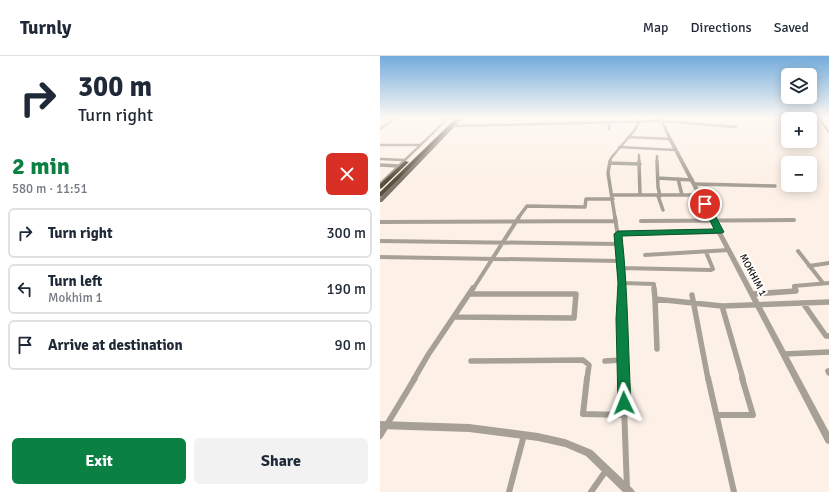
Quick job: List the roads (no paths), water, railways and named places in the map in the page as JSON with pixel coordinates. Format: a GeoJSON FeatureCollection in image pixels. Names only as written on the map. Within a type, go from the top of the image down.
{"type":"FeatureCollection","features":[{"type":"Feature","properties":{"kind":"highway"},"geometry":{"type":"LineString","coordinates":[[413,159],[433,138]]}},
{"type":"Feature","properties":{"kind":"highway"},"geometry":{"type":"LineString","coordinates":[[380,190],[435,140],[441,139]]}},
{"type":"Feature","properties":{"kind":"main road"},"geometry":{"type":"LineString","coordinates":[[380,201],[441,139]]}},
{"type":"Feature","properties":{"kind":"street"},"geometry":{"type":"LineString","coordinates":[[380,190],[399,166],[427,138]]}},
{"type":"Feature","properties":{"kind":"street"},"geometry":{"type":"LineString","coordinates":[[627,138],[611,158],[609,181],[613,197],[621,261],[622,360],[628,490]]}},
{"type":"Feature","properties":{"kind":"street"},"geometry":{"type":"LineString","coordinates":[[656,138],[670,139]]}},
{"type":"Feature","properties":{"kind":"street","name":"MOKHIM 1"},"geometry":{"type":"LineString","coordinates":[[670,139],[829,440]]}},
{"type":"Feature","properties":{"kind":"street"},"geometry":{"type":"LineString","coordinates":[[380,145],[420,145]]}},
{"type":"Feature","properties":{"kind":"street"},"geometry":{"type":"LineString","coordinates":[[619,147],[676,150]]}},
{"type":"Feature","properties":{"kind":"street"},"geometry":{"type":"LineString","coordinates":[[639,155],[640,195]]}},
{"type":"Feature","properties":{"kind":"street"},"geometry":{"type":"LineString","coordinates":[[657,156],[659,196],[663,210]]}},
{"type":"Feature","properties":{"kind":"street"},"geometry":{"type":"LineString","coordinates":[[380,159],[405,160]]}},
{"type":"Feature","properties":{"kind":"street"},"geometry":{"type":"LineString","coordinates":[[610,163],[640,164]]}},
{"type":"Feature","properties":{"kind":"street"},"geometry":{"type":"LineString","coordinates":[[380,165],[399,166]]}},
{"type":"Feature","properties":{"kind":"street"},"geometry":{"type":"LineString","coordinates":[[658,178],[678,179],[693,182],[775,186]]}},
{"type":"Feature","properties":{"kind":"street"},"geometry":{"type":"LineString","coordinates":[[678,179],[682,195]]}},
{"type":"Feature","properties":{"kind":"street"},"geometry":{"type":"LineString","coordinates":[[380,436],[383,425],[409,390],[428,355],[455,317],[515,222],[527,206],[585,207],[586,200],[613,197],[640,195],[700,195]]}},
{"type":"Feature","properties":{"kind":"street"},"geometry":{"type":"LineString","coordinates":[[641,221],[794,220]]}},
{"type":"Feature","properties":{"kind":"street"},"geometry":{"type":"LineString","coordinates":[[380,222],[616,221]]}},
{"type":"Feature","properties":{"kind":"street"},"geometry":{"type":"LineString","coordinates":[[618,234],[720,232]]}},
{"type":"Feature","properties":{"kind":"street"},"geometry":{"type":"LineString","coordinates":[[380,241],[619,244]]}},
{"type":"Feature","properties":{"kind":"street"},"geometry":{"type":"LineString","coordinates":[[646,255],[729,250]]}},
{"type":"Feature","properties":{"kind":"street"},"geometry":{"type":"LineString","coordinates":[[798,251],[823,283]]}},
{"type":"Feature","properties":{"kind":"street"},"geometry":{"type":"LineString","coordinates":[[621,268],[711,270],[713,269],[712,265],[706,252]]}},
{"type":"Feature","properties":{"kind":"street"},"geometry":{"type":"LineString","coordinates":[[380,257],[621,261]]}},
{"type":"Feature","properties":{"kind":"street"},"geometry":{"type":"LineString","coordinates":[[809,266],[829,263]]}},
{"type":"Feature","properties":{"kind":"street"},"geometry":{"type":"LineString","coordinates":[[622,283],[654,284],[657,350]]}},
{"type":"Feature","properties":{"kind":"street"},"geometry":{"type":"LineString","coordinates":[[753,294],[796,291],[794,286],[829,283]]}},
{"type":"Feature","properties":{"kind":"street"},"geometry":{"type":"LineString","coordinates":[[455,317],[574,318],[576,294],[470,294]]}},
{"type":"Feature","properties":{"kind":"street"},"geometry":{"type":"LineString","coordinates":[[692,295],[702,351],[734,492]]}},
{"type":"Feature","properties":{"kind":"street"},"geometry":{"type":"LineString","coordinates":[[655,299],[722,306],[829,302]]}},
{"type":"Feature","properties":{"kind":"street"},"geometry":{"type":"LineString","coordinates":[[803,303],[826,336],[829,336]]}},
{"type":"Feature","properties":{"kind":"street"},"geometry":{"type":"LineString","coordinates":[[717,415],[753,415],[722,306]]}},
{"type":"Feature","properties":{"kind":"street"},"geometry":{"type":"LineString","coordinates":[[784,354],[829,352]]}},
{"type":"Feature","properties":{"kind":"street"},"geometry":{"type":"LineString","coordinates":[[471,361],[583,360],[589,365],[583,414],[625,415]]}},
{"type":"Feature","properties":{"kind":"street"},"geometry":{"type":"LineString","coordinates":[[605,361],[622,360]]}},
{"type":"Feature","properties":{"kind":"street"},"geometry":{"type":"LineString","coordinates":[[383,425],[469,428],[565,442],[588,453],[628,490]]}},
{"type":"Feature","properties":{"kind":"street"},"geometry":{"type":"LineString","coordinates":[[509,492],[524,435]]}},
{"type":"Feature","properties":{"kind":"street"},"geometry":{"type":"LineString","coordinates":[[591,492],[607,469]]}}]}
